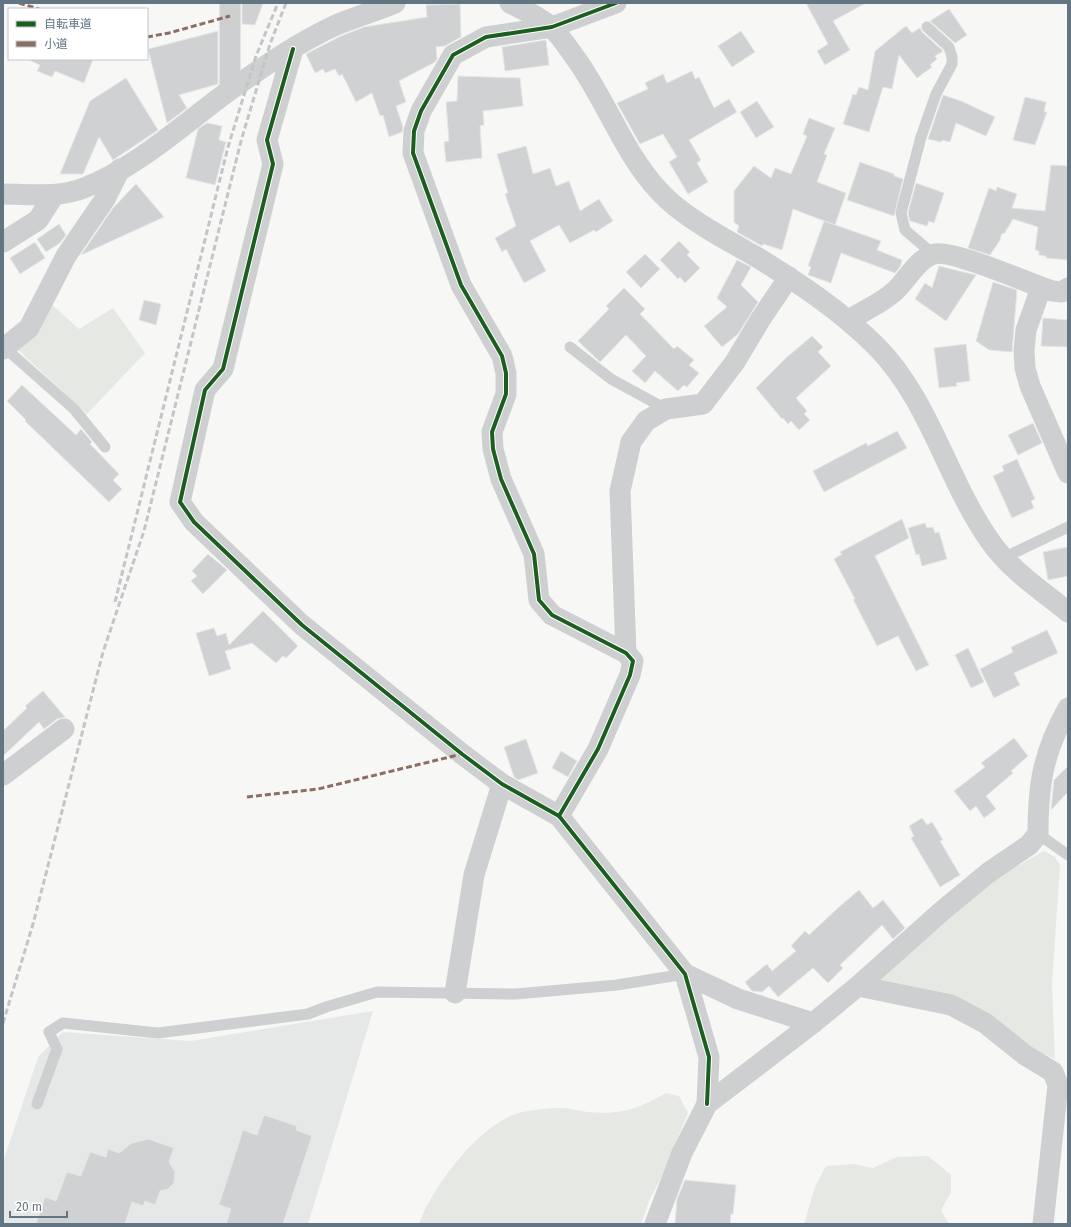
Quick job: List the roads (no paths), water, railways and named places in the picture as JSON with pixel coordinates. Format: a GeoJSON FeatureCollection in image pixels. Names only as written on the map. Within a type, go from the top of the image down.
{"type":"FeatureCollection","features":[{"type":"Feature","properties":{"kind":"street"},"geometry":{"type":"LineString","coordinates":[[230,3],[230,90]]}},
{"type":"Feature","properties":{"kind":"street"},"geometry":{"type":"LineString","coordinates":[[3,194],[54,195],[84,188],[120,169],[187,124],[230,90],[293,49],[336,26],[396,3]]}},
{"type":"Feature","properties":{"kind":"street"},"geometry":{"type":"LineString","coordinates":[[510,3],[530,12],[552,27],[586,72],[635,159],[661,194],[698,223],[790,277],[849,320],[890,363],[916,400],[969,509],[1003,558],[1068,612]]}},
{"type":"Feature","properties":{"kind":"street"},"geometry":{"type":"LineString","coordinates":[[559,816],[598,749],[630,675],[633,661],[626,653],[552,615],[539,600],[534,554],[501,479],[493,449],[492,432],[506,394],[506,373],[502,356],[461,285],[413,153],[414,131],[421,111],[453,55],[486,37],[552,27],[616,3]]}},
{"type":"Feature","properties":{"kind":"street"},"geometry":{"type":"LineString","coordinates":[[293,49],[267,140],[273,164],[223,369],[205,390],[180,502],[194,522],[302,625],[462,754],[502,784],[559,816],[685,974],[710,1057],[707,1104],[682,1152],[655,1224]]}},
{"type":"Feature","properties":{"kind":"street"},"geometry":{"type":"LineString","coordinates":[[4,348],[29,328],[66,256],[106,199],[120,169]]}},
{"type":"Feature","properties":{"kind":"street"},"geometry":{"type":"LineString","coordinates":[[3,242],[38,220],[54,195]]}},
{"type":"Feature","properties":{"kind":"street"},"geometry":{"type":"LineString","coordinates":[[849,320],[894,292],[921,262],[933,254],[944,253],[960,257],[1052,291],[1062,292],[1068,288]]}},
{"type":"Feature","properties":{"kind":"street"},"geometry":{"type":"LineString","coordinates":[[626,653],[620,491],[631,442],[646,421],[666,409],[703,404],[735,362],[760,320],[790,277]]}},
{"type":"Feature","properties":{"kind":"street"},"geometry":{"type":"LineString","coordinates":[[1041,288],[1026,330],[1024,350],[1025,368],[1030,386],[1068,473]]}},
{"type":"Feature","properties":{"kind":"street"},"geometry":{"type":"LineString","coordinates":[[707,1104],[813,1023],[858,986],[942,911],[988,873],[1028,845],[1038,834],[1038,798],[1044,764],[1054,734],[1068,708]]}},
{"type":"Feature","properties":{"kind":"street"},"geometry":{"type":"LineString","coordinates":[[3,775],[64,730]]}},
{"type":"Feature","properties":{"kind":"street"},"geometry":{"type":"LineString","coordinates":[[455,994],[474,875],[502,784]]}},
{"type":"Feature","properties":{"kind":"street"},"geometry":{"type":"LineString","coordinates":[[685,974],[738,1000],[813,1023]]}},
{"type":"Feature","properties":{"kind":"street"},"geometry":{"type":"LineString","coordinates":[[858,986],[951,1005],[985,1023],[1026,1055],[1053,1072],[1058,1085],[1043,1224]]}},
{"type":"Feature","properties":{"kind":"lane"},"geometry":{"type":"LineString","coordinates":[[927,27],[949,47],[952,57],[952,64],[936,94],[921,137],[901,213],[905,230],[933,254]]}},
{"type":"Feature","properties":{"kind":"lane"},"geometry":{"type":"LineString","coordinates":[[570,347],[611,379],[666,409]]}},
{"type":"Feature","properties":{"kind":"lane"},"geometry":{"type":"LineString","coordinates":[[4,348],[74,410],[105,447]]}},
{"type":"Feature","properties":{"kind":"lane"},"geometry":{"type":"LineString","coordinates":[[1003,558],[1068,527]]}},
{"type":"Feature","properties":{"kind":"lane"},"geometry":{"type":"LineString","coordinates":[[1038,834],[1068,855]]}},
{"type":"Feature","properties":{"kind":"lane"},"geometry":{"type":"LineString","coordinates":[[37,1104],[57,1049],[49,1032],[63,1023],[158,1033],[308,1014],[326,1007],[377,992],[516,994],[616,985],[685,974]]}},
{"type":"Feature","properties":{"kind":"railway"},"geometry":{"type":"LineString","coordinates":[[115,602],[228,147],[256,56],[278,3]]}},
{"type":"Feature","properties":{"kind":"railway"},"geometry":{"type":"LineString","coordinates":[[3,1023],[33,924],[103,652],[144,531],[241,141],[270,44],[286,3]]}}]}
